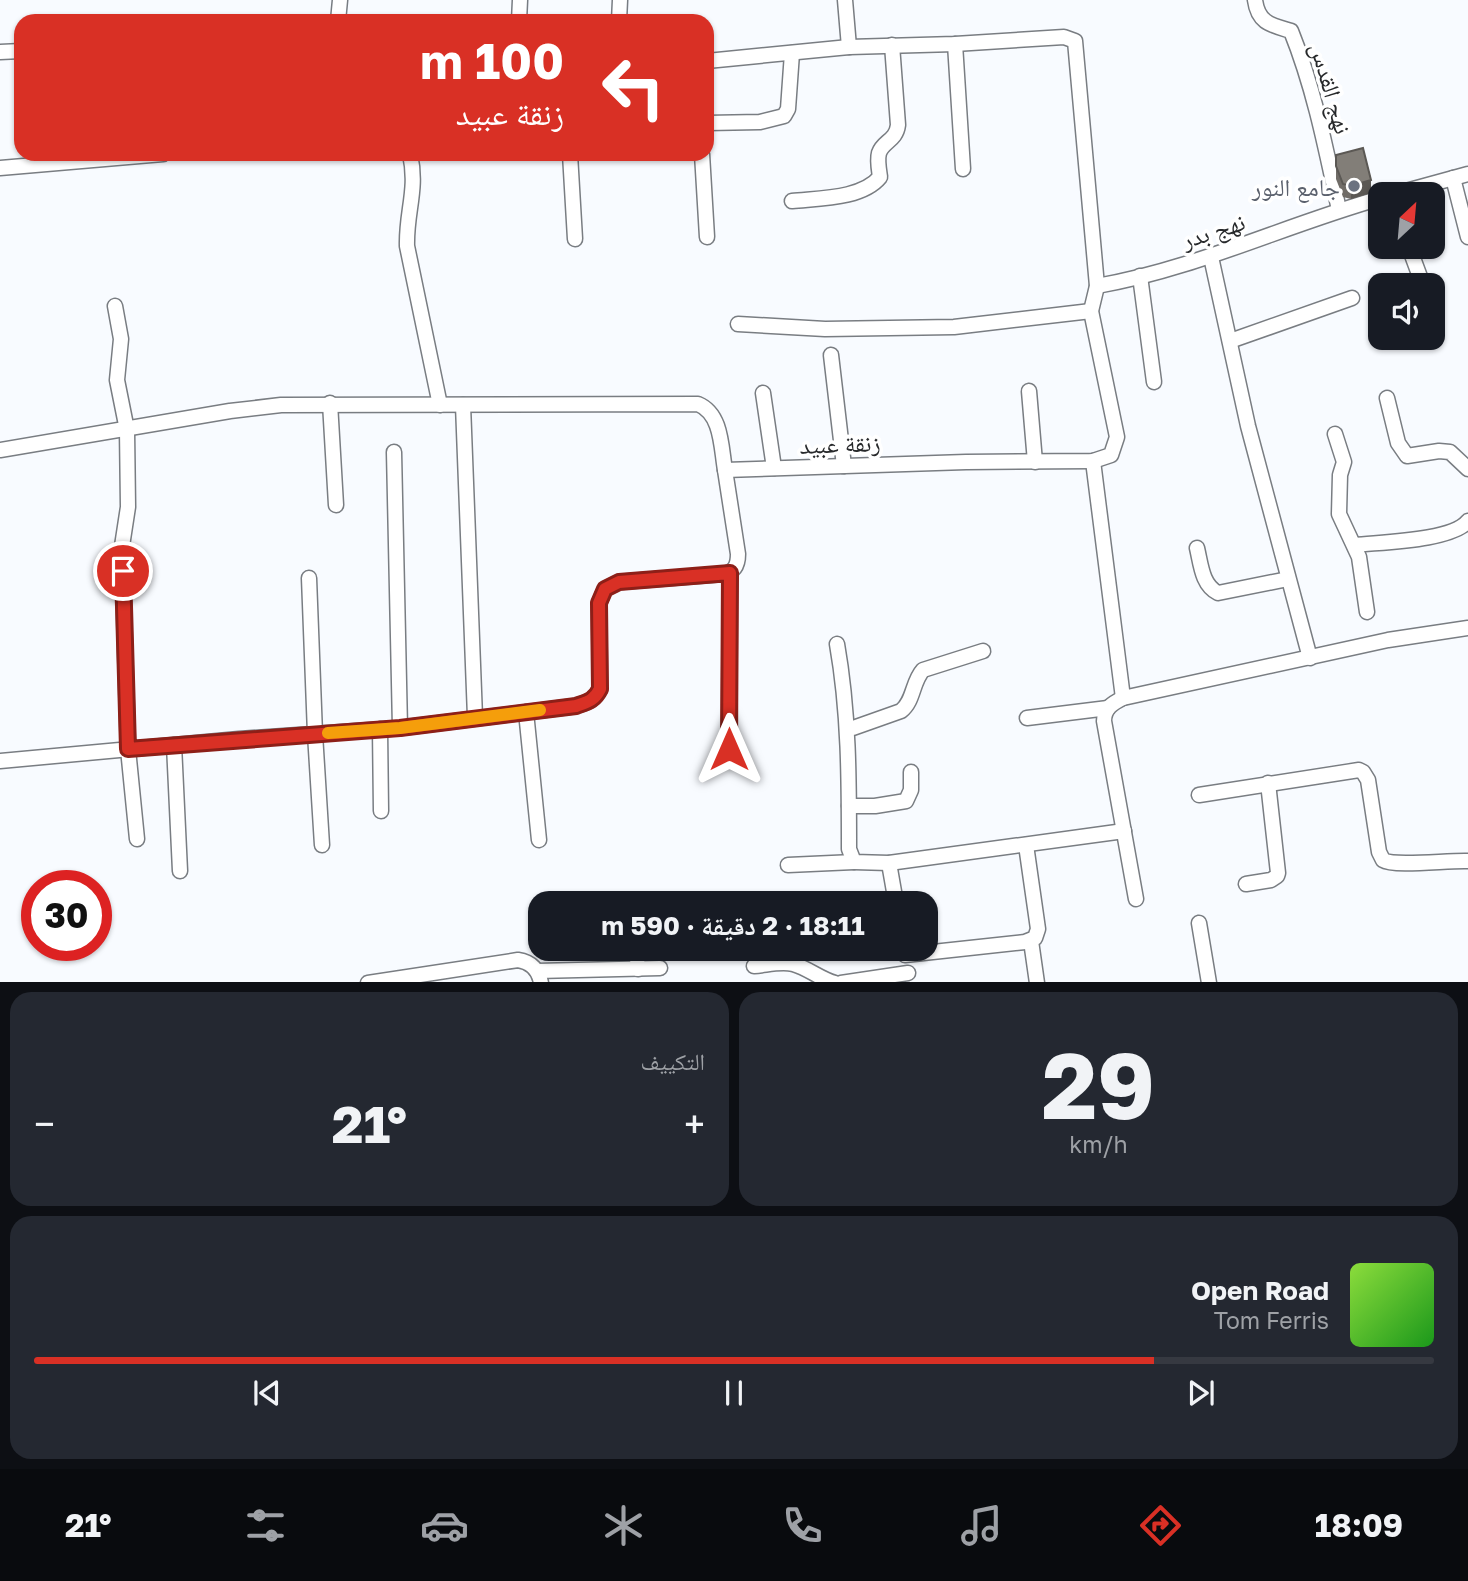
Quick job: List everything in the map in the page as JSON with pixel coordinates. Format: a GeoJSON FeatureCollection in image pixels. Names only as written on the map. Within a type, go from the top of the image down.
{"type":"FeatureCollection","features":[{"type":"Feature","properties":{"kind":"street"},"geometry":{"type":"LineString","coordinates":[[845,0],[849,47]]}},
{"type":"Feature","properties":{"kind":"street","name":"نهج القدس"},"geometry":{"type":"LineString","coordinates":[[1255,0],[1256,12],[1269,24],[1290,31],[1303,62],[1315,100],[1339,210]]}},
{"type":"Feature","properties":{"kind":"street"},"geometry":{"type":"LineString","coordinates":[[714,60],[849,47],[1065,37],[1075,41],[1097,285],[1091,311],[1117,437],[1111,455],[1093,461],[1123,698]]}},
{"type":"Feature","properties":{"kind":"street"},"geometry":{"type":"LineString","coordinates":[[955,44],[963,170]]}},
{"type":"Feature","properties":{"kind":"street"},"geometry":{"type":"LineString","coordinates":[[792,201],[837,196],[873,186],[880,177],[879,154],[895,136],[898,125],[892,45]]}},
{"type":"Feature","properties":{"kind":"street"},"geometry":{"type":"LineString","coordinates":[[714,123],[760,122],[784,116],[788,109],[792,53]]}},
{"type":"Feature","properties":{"kind":"street"},"geometry":{"type":"LineString","coordinates":[[0,168],[49,161]]}},
{"type":"Feature","properties":{"kind":"street"},"geometry":{"type":"LineString","coordinates":[[411,161],[414,181],[407,246],[440,405]]}},
{"type":"Feature","properties":{"kind":"street"},"geometry":{"type":"LineString","coordinates":[[570,161],[575,239]]}},
{"type":"Feature","properties":{"kind":"street"},"geometry":{"type":"LineString","coordinates":[[702,161],[707,237]]}},
{"type":"Feature","properties":{"kind":"street"},"geometry":{"type":"LineString","coordinates":[[1438,182],[1468,174]]}},
{"type":"Feature","properties":{"kind":"street"},"geometry":{"type":"LineString","coordinates":[[1453,178],[1468,237]]}},
{"type":"Feature","properties":{"kind":"street","name":"نهج بدر"},"geometry":{"type":"LineString","coordinates":[[1097,285],[1211,257],[1368,202]]}},
{"type":"Feature","properties":{"kind":"street"},"geometry":{"type":"LineString","coordinates":[[1211,257],[1248,426],[1310,658]]}},
{"type":"Feature","properties":{"kind":"street"},"geometry":{"type":"LineString","coordinates":[[1140,276],[1154,382]]}},
{"type":"Feature","properties":{"kind":"street"},"geometry":{"type":"LineString","coordinates":[[1230,341],[1352,298]]}},
{"type":"Feature","properties":{"kind":"street"},"geometry":{"type":"LineString","coordinates":[[115,306],[121,339],[117,380],[127,430],[128,507],[122,546],[128,749],[136,839]]}},
{"type":"Feature","properties":{"kind":"street"},"geometry":{"type":"LineString","coordinates":[[738,324],[825,329],[954,327],[1091,311]]}},
{"type":"Feature","properties":{"kind":"street"},"geometry":{"type":"LineString","coordinates":[[831,355],[844,466]]}},
{"type":"Feature","properties":{"kind":"street"},"geometry":{"type":"LineString","coordinates":[[1029,391],[1035,462]]}},
{"type":"Feature","properties":{"kind":"street"},"geometry":{"type":"LineString","coordinates":[[763,393],[774,468]]}},
{"type":"Feature","properties":{"kind":"street"},"geometry":{"type":"LineString","coordinates":[[1387,398],[1398,443],[1407,456],[1438,451],[1450,452],[1468,469]]}},
{"type":"Feature","properties":{"kind":"street"},"geometry":{"type":"LineString","coordinates":[[330,404],[335,505]]}},
{"type":"Feature","properties":{"kind":"street"},"geometry":{"type":"LineString","coordinates":[[0,450],[252,408],[330,404],[698,404],[714,417],[738,554],[736,566],[730,573],[729,749]]}},
{"type":"Feature","properties":{"kind":"street"},"geometry":{"type":"LineString","coordinates":[[463,405],[475,717]]}},
{"type":"Feature","properties":{"kind":"street"},"geometry":{"type":"LineString","coordinates":[[1335,434],[1344,462],[1340,475],[1339,514],[1355,545],[1367,612]]}},
{"type":"Feature","properties":{"kind":"street"},"geometry":{"type":"LineString","coordinates":[[394,452],[400,728]]}},
{"type":"Feature","properties":{"kind":"street","name":"زنقة عبيد"},"geometry":{"type":"LineString","coordinates":[[725,470],[1093,461]]}},
{"type":"Feature","properties":{"kind":"street"},"geometry":{"type":"LineString","coordinates":[[1355,545],[1443,534],[1463,528],[1468,522]]}},
{"type":"Feature","properties":{"kind":"street"},"geometry":{"type":"LineString","coordinates":[[1197,548],[1206,583],[1211,590],[1218,593],[1288,579]]}},
{"type":"Feature","properties":{"kind":"street"},"geometry":{"type":"LineString","coordinates":[[0,761],[400,728],[576,706],[596,697],[600,680],[599,603],[601,594],[610,585],[730,573]]}},
{"type":"Feature","properties":{"kind":"street"},"geometry":{"type":"LineString","coordinates":[[309,578],[322,845]]}},
{"type":"Feature","properties":{"kind":"street"},"geometry":{"type":"LineString","coordinates":[[1027,718],[1108,708],[1123,698],[1388,640],[1468,628]]}},
{"type":"Feature","properties":{"kind":"street"},"geometry":{"type":"LineString","coordinates":[[837,644],[845,690],[849,849],[854,862]]}},
{"type":"Feature","properties":{"kind":"street"},"geometry":{"type":"LineString","coordinates":[[847,728],[907,707],[918,676],[923,670],[983,651]]}},
{"type":"Feature","properties":{"kind":"street"},"geometry":{"type":"LineString","coordinates":[[1108,708],[1104,721],[1136,899]]}},
{"type":"Feature","properties":{"kind":"street"},"geometry":{"type":"LineString","coordinates":[[526,712],[539,839]]}},
{"type":"Feature","properties":{"kind":"street"},"geometry":{"type":"LineString","coordinates":[[380,729],[381,811]]}},
{"type":"Feature","properties":{"kind":"street"},"geometry":{"type":"LineString","coordinates":[[174,745],[180,871]]}},
{"type":"Feature","properties":{"kind":"street"},"geometry":{"type":"LineString","coordinates":[[1199,794],[1350,771],[1363,772],[1368,780],[1379,852],[1383,860],[1392,864],[1434,860],[1468,861]]}},
{"type":"Feature","properties":{"kind":"street"},"geometry":{"type":"LineString","coordinates":[[849,806],[875,806],[906,801],[911,790],[911,772]]}},
{"type":"Feature","properties":{"kind":"street"},"geometry":{"type":"LineString","coordinates":[[1247,884],[1270,880],[1278,873],[1268,783]]}},
{"type":"Feature","properties":{"kind":"street"},"geometry":{"type":"LineString","coordinates":[[788,865],[889,863],[1124,831]]}},
{"type":"Feature","properties":{"kind":"street"},"geometry":{"type":"LineString","coordinates":[[938,949],[1031,941],[1035,938],[1038,929],[1026,845]]}},
{"type":"Feature","properties":{"kind":"street"},"geometry":{"type":"LineString","coordinates":[[889,863],[894,891]]}},
{"type":"Feature","properties":{"kind":"street"},"geometry":{"type":"LineString","coordinates":[[1199,923],[1209,982]]}},
{"type":"Feature","properties":{"kind":"street"},"geometry":{"type":"LineString","coordinates":[[1031,941],[1037,982]]}},
{"type":"Feature","properties":{"kind":"street"},"geometry":{"type":"LineString","coordinates":[[368,982],[513,960],[527,962],[539,977],[660,968]]}},
{"type":"Feature","properties":{"kind":"street"},"geometry":{"type":"LineString","coordinates":[[637,961],[638,969]]}},
{"type":"Feature","properties":{"kind":"street"},"geometry":{"type":"LineString","coordinates":[[754,966],[785,963],[796,965],[822,979],[835,982]]}},
{"type":"Feature","properties":{"kind":"street"},"geometry":{"type":"LineString","coordinates":[[841,982],[909,978]]}},
{"type":"Feature","properties":{"kind":"building"},"geometry":{"type":"Polygon","coordinates":[[[1363,148],[1371,180],[1351,186],[1343,184],[1336,166],[1336,155],[1363,148]]]}},
{"type":"Feature","properties":{"kind":"slow traffic"},"geometry":{"type":"LineString","coordinates":[[328,733],[400,728],[540,710]]}},
{"type":"Feature","properties":{"kind":"place","name":"جامع النور"},"geometry":{"type":"Point","coordinates":[1354,186]}},
{"type":"Feature","properties":{"kind":"route"},"geometry":{"type":"LineString","coordinates":[[123,571],[128,749],[400,728],[590,702],[600,689],[599,603],[605,589],[619,582],[730,573],[729,749]]}}]}
